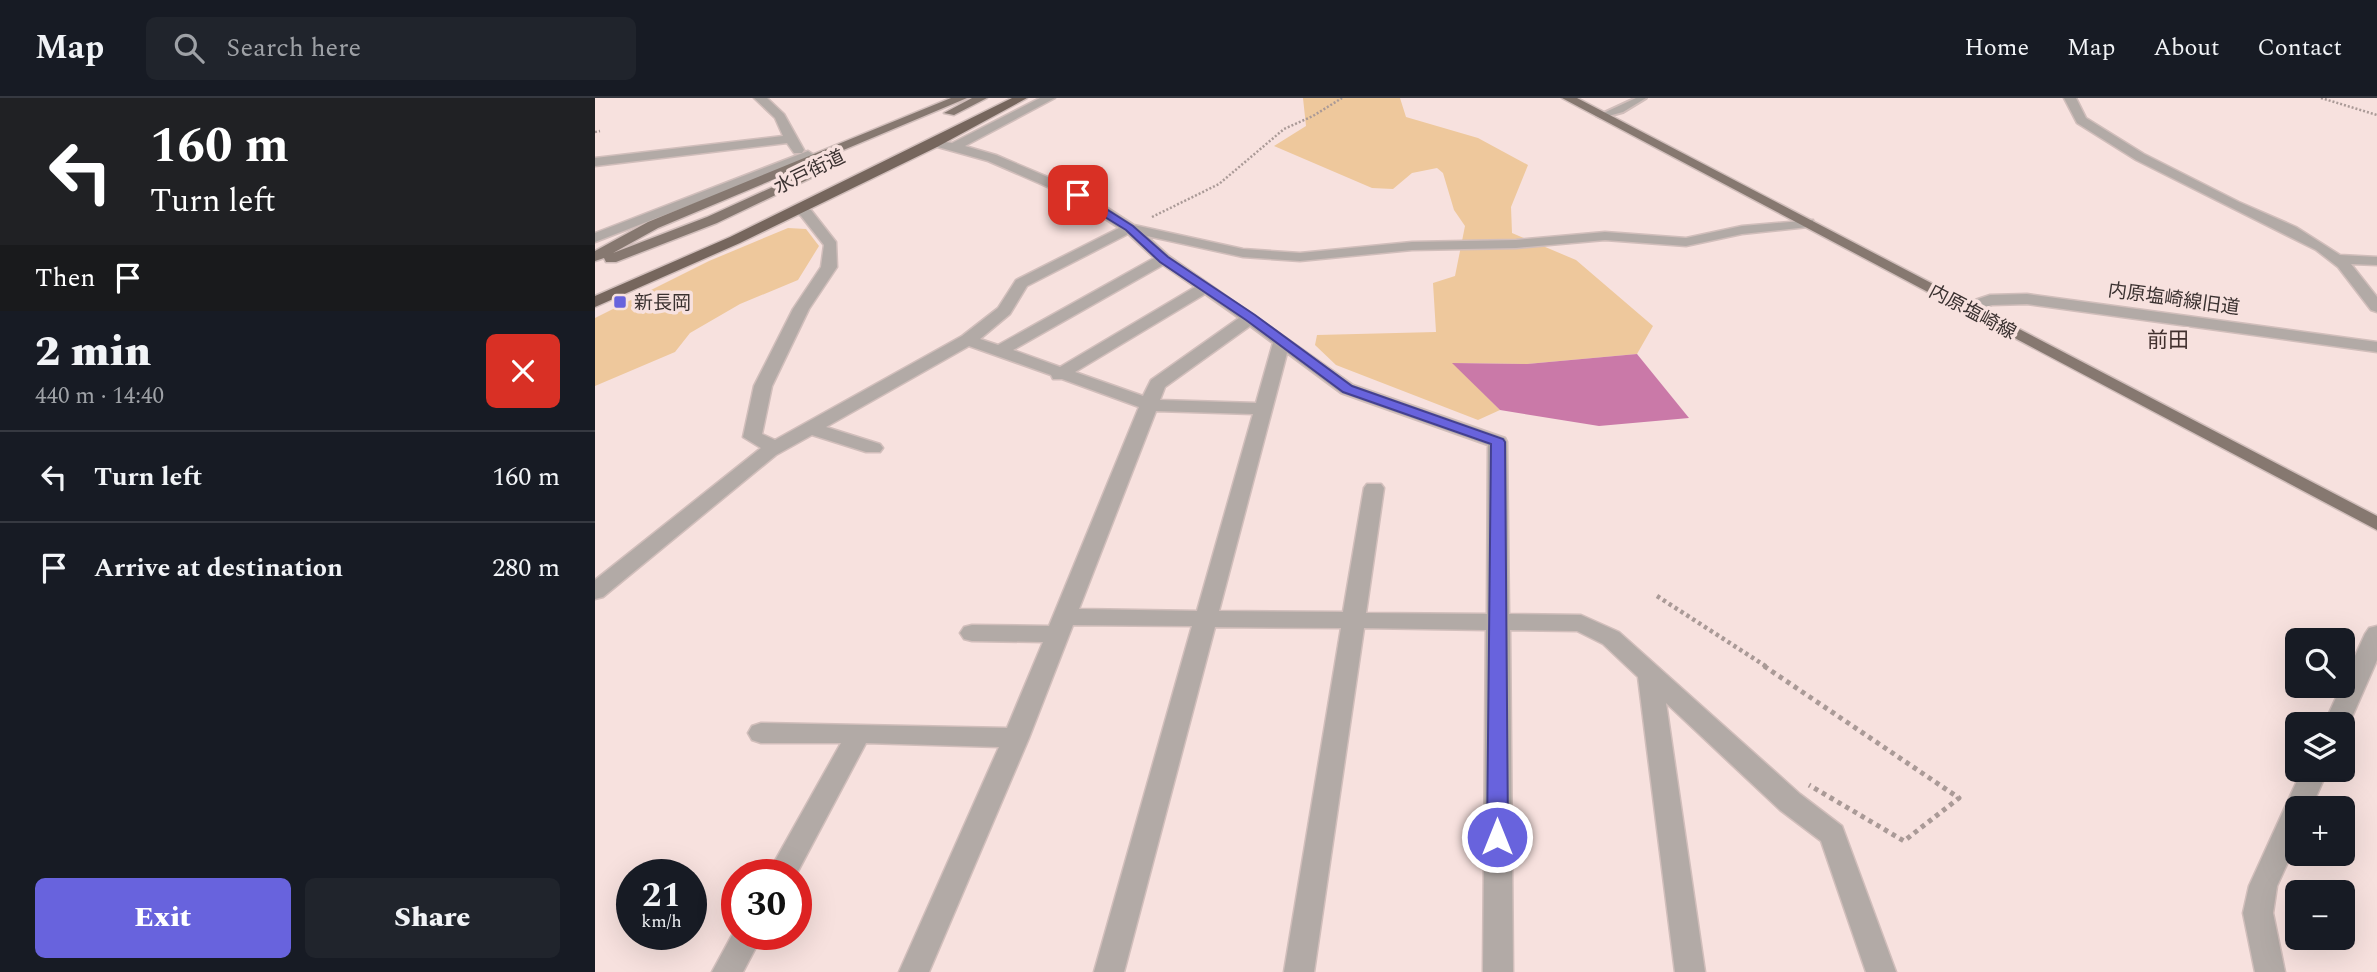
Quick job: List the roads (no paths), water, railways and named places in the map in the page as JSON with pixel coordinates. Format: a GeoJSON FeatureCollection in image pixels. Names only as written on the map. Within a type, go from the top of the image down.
{"type":"FeatureCollection","features":[{"type":"Feature","properties":{"kind":"highway"},"geometry":{"type":"LineString","coordinates":[[999,104],[1023,98]]}},
{"type":"Feature","properties":{"kind":"highway","name":"水戸街道"},"geometry":{"type":"LineString","coordinates":[[652,279],[933,144],[999,104]]}},
{"type":"Feature","properties":{"kind":"highway","name":"水戸街道"},"geometry":{"type":"LineString","coordinates":[[595,289],[999,104]]}},
{"type":"Feature","properties":{"kind":"main road"},"geometry":{"type":"LineString","coordinates":[[798,182],[961,98]]}},
{"type":"Feature","properties":{"kind":"main road"},"geometry":{"type":"LineString","coordinates":[[885,144],[981,98]]}},
{"type":"Feature","properties":{"kind":"main road","name":"内原塩崎線"},"geometry":{"type":"LineString","coordinates":[[1568,98],[2377,524]]}},
{"type":"Feature","properties":{"kind":"main road"},"geometry":{"type":"LineString","coordinates":[[595,257],[665,219],[814,156],[939,108]]}},
{"type":"Feature","properties":{"kind":"main road"},"geometry":{"type":"LineString","coordinates":[[595,265],[712,220],[837,167]]}},
{"type":"Feature","properties":{"kind":"main road"},"geometry":{"type":"LineString","coordinates":[[595,304],[652,279]]}},
{"type":"Feature","properties":{"kind":"street"},"geometry":{"type":"LineString","coordinates":[[760,98],[780,116],[790,139],[798,149],[814,156]]}},
{"type":"Feature","properties":{"kind":"street"},"geometry":{"type":"LineString","coordinates":[[954,147],[1049,98]]}},
{"type":"Feature","properties":{"kind":"street"},"geometry":{"type":"LineString","coordinates":[[2070,98],[2081,120],[2140,157],[2234,205],[2291,230],[2337,259],[2356,278],[2377,307]]}},
{"type":"Feature","properties":{"kind":"street"},"geometry":{"type":"LineString","coordinates":[[595,162],[790,139]]}},
{"type":"Feature","properties":{"kind":"street"},"geometry":{"type":"LineString","coordinates":[[933,144],[992,158],[1078,195],[1129,228],[1164,259],[1347,389],[1498,442],[1498,972]]}},
{"type":"Feature","properties":{"kind":"street"},"geometry":{"type":"LineString","coordinates":[[595,238],[814,156]]}},
{"type":"Feature","properties":{"kind":"street"},"geometry":{"type":"LineString","coordinates":[[776,447],[752,437],[764,386],[801,309],[829,267],[831,245],[806,213],[799,209]]}},
{"type":"Feature","properties":{"kind":"street"},"geometry":{"type":"LineString","coordinates":[[595,592],[776,447],[968,340],[1004,311],[1021,283],[1129,228],[1243,253],[1300,257],[1412,246],[1516,244],[1605,236],[1685,242],[1742,230],[1808,223]]}},
{"type":"Feature","properties":{"kind":"street"},"geometry":{"type":"LineString","coordinates":[[1000,351],[1164,259]]}},
{"type":"Feature","properties":{"kind":"street"},"geometry":{"type":"LineString","coordinates":[[2337,259],[2377,261]]}},
{"type":"Feature","properties":{"kind":"street"},"geometry":{"type":"LineString","coordinates":[[1059,375],[1206,288]]}},
{"type":"Feature","properties":{"kind":"street","name":"内原塩崎線旧道"},"geometry":{"type":"LineString","coordinates":[[1966,307],[1990,300],[2027,299],[2377,347]]}},
{"type":"Feature","properties":{"kind":"street"},"geometry":{"type":"LineString","coordinates":[[914,972],[1016,738],[1157,384],[1250,318]]}},
{"type":"Feature","properties":{"kind":"street"},"geometry":{"type":"LineString","coordinates":[[968,340],[1059,375],[1150,405],[1265,409]]}},
{"type":"Feature","properties":{"kind":"street"},"geometry":{"type":"LineString","coordinates":[[1109,972],[1282,342]]}},
{"type":"Feature","properties":{"kind":"street"},"geometry":{"type":"LineString","coordinates":[[810,429],[873,448]]}},
{"type":"Feature","properties":{"kind":"street"},"geometry":{"type":"LineString","coordinates":[[1299,972],[1374,488]]}},
{"type":"Feature","properties":{"kind":"street"},"geometry":{"type":"LineString","coordinates":[[972,633],[1062,625],[1208,619],[1581,623],[1611,638],[1761,775],[1832,834],[1881,972]]}},
{"type":"Feature","properties":{"kind":"street"},"geometry":{"type":"LineString","coordinates":[[2341,712],[2377,634]]}},
{"type":"Feature","properties":{"kind":"street"},"geometry":{"type":"LineString","coordinates":[[1650,674],[1690,972]]}},
{"type":"Feature","properties":{"kind":"street"},"geometry":{"type":"LineString","coordinates":[[761,733],[1016,738]]}},
{"type":"Feature","properties":{"kind":"street"},"geometry":{"type":"LineString","coordinates":[[790,859],[859,733]]}},
{"type":"Feature","properties":{"kind":"street"},"geometry":{"type":"LineString","coordinates":[[2270,972],[2257,913],[2263,886],[2285,838]]}},
{"type":"Feature","properties":{"kind":"street"},"geometry":{"type":"LineString","coordinates":[[727,972],[739,950]]}},
{"type":"Feature","properties":{"kind":"lane"},"geometry":{"type":"LineString","coordinates":[[1601,116],[1620,110],[1642,98]]}},
{"type":"Feature","properties":{"kind":"place","name":"新長岡"},"geometry":{"type":"Point","coordinates":[620,302]}},
{"type":"Feature","properties":{"kind":"district","name":"前田"},"geometry":{"type":"Point","coordinates":[2168,340]}}]}
